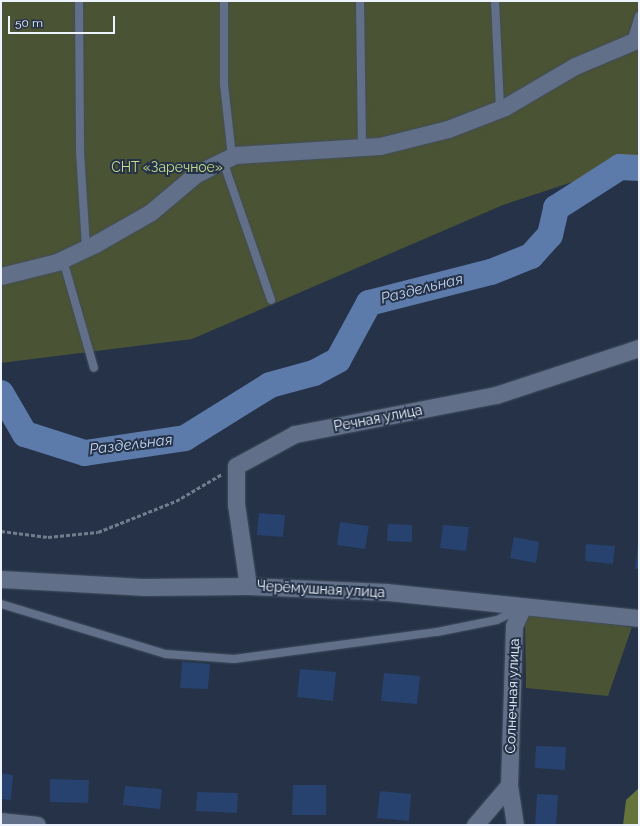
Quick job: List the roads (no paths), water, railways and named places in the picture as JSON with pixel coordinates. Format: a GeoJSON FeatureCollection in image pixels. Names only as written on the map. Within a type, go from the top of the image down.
{"type":"FeatureCollection","features":[{"type":"Feature","properties":{"kind":"street"},"geometry":{"type":"LineString","coordinates":[[1,276],[63,260],[151,212],[196,174],[228,158],[362,148],[448,129],[500,109],[575,66],[635,41]]}},
{"type":"Feature","properties":{"kind":"street","name":"Речная улица"},"geometry":{"type":"LineString","coordinates":[[248,586],[236,504],[236,466],[295,434],[496,395],[639,348]]}},
{"type":"Feature","properties":{"kind":"street","name":"Черёмушная улица"},"geometry":{"type":"LineString","coordinates":[[1,579],[142,588],[248,586],[387,592],[522,608],[639,618]]}},
{"type":"Feature","properties":{"kind":"street","name":"Солнечная улица"},"geometry":{"type":"LineString","coordinates":[[515,825],[509,785],[514,626],[522,608]]}},
{"type":"Feature","properties":{"kind":"street"},"geometry":{"type":"LineString","coordinates":[[475,825],[509,785]]}},
{"type":"Feature","properties":{"kind":"street"},"geometry":{"type":"LineString","coordinates":[[1,821],[37,825]]}},
{"type":"Feature","properties":{"kind":"lane"},"geometry":{"type":"LineString","coordinates":[[79,1],[80,152],[86,248]]}},
{"type":"Feature","properties":{"kind":"lane"},"geometry":{"type":"LineString","coordinates":[[224,1],[224,84],[228,158],[271,300]]}},
{"type":"Feature","properties":{"kind":"lane"},"geometry":{"type":"LineString","coordinates":[[360,1],[362,148]]}},
{"type":"Feature","properties":{"kind":"lane"},"geometry":{"type":"LineString","coordinates":[[496,1],[500,109]]}},
{"type":"Feature","properties":{"kind":"lane"},"geometry":{"type":"LineString","coordinates":[[635,41],[639,16]]}},
{"type":"Feature","properties":{"kind":"lane"},"geometry":{"type":"LineString","coordinates":[[63,260],[94,368]]}},
{"type":"Feature","properties":{"kind":"lane"},"geometry":{"type":"LineString","coordinates":[[1,604],[166,654],[234,659],[437,632],[497,620],[522,608]]}},
{"type":"Feature","properties":{"kind":"waterway","name":"Раздельная"},"geometry":{"type":"LineString","coordinates":[[1,393],[25,434],[85,453],[185,438],[270,385],[314,373],[338,360],[369,303],[491,272],[531,256],[550,235],[556,208],[620,167],[639,168]]}},
{"type":"Feature","properties":{"kind":"park label","name":"СНТ «Заречное»"},"geometry":{"type":"Point","coordinates":[167,167]}}]}
